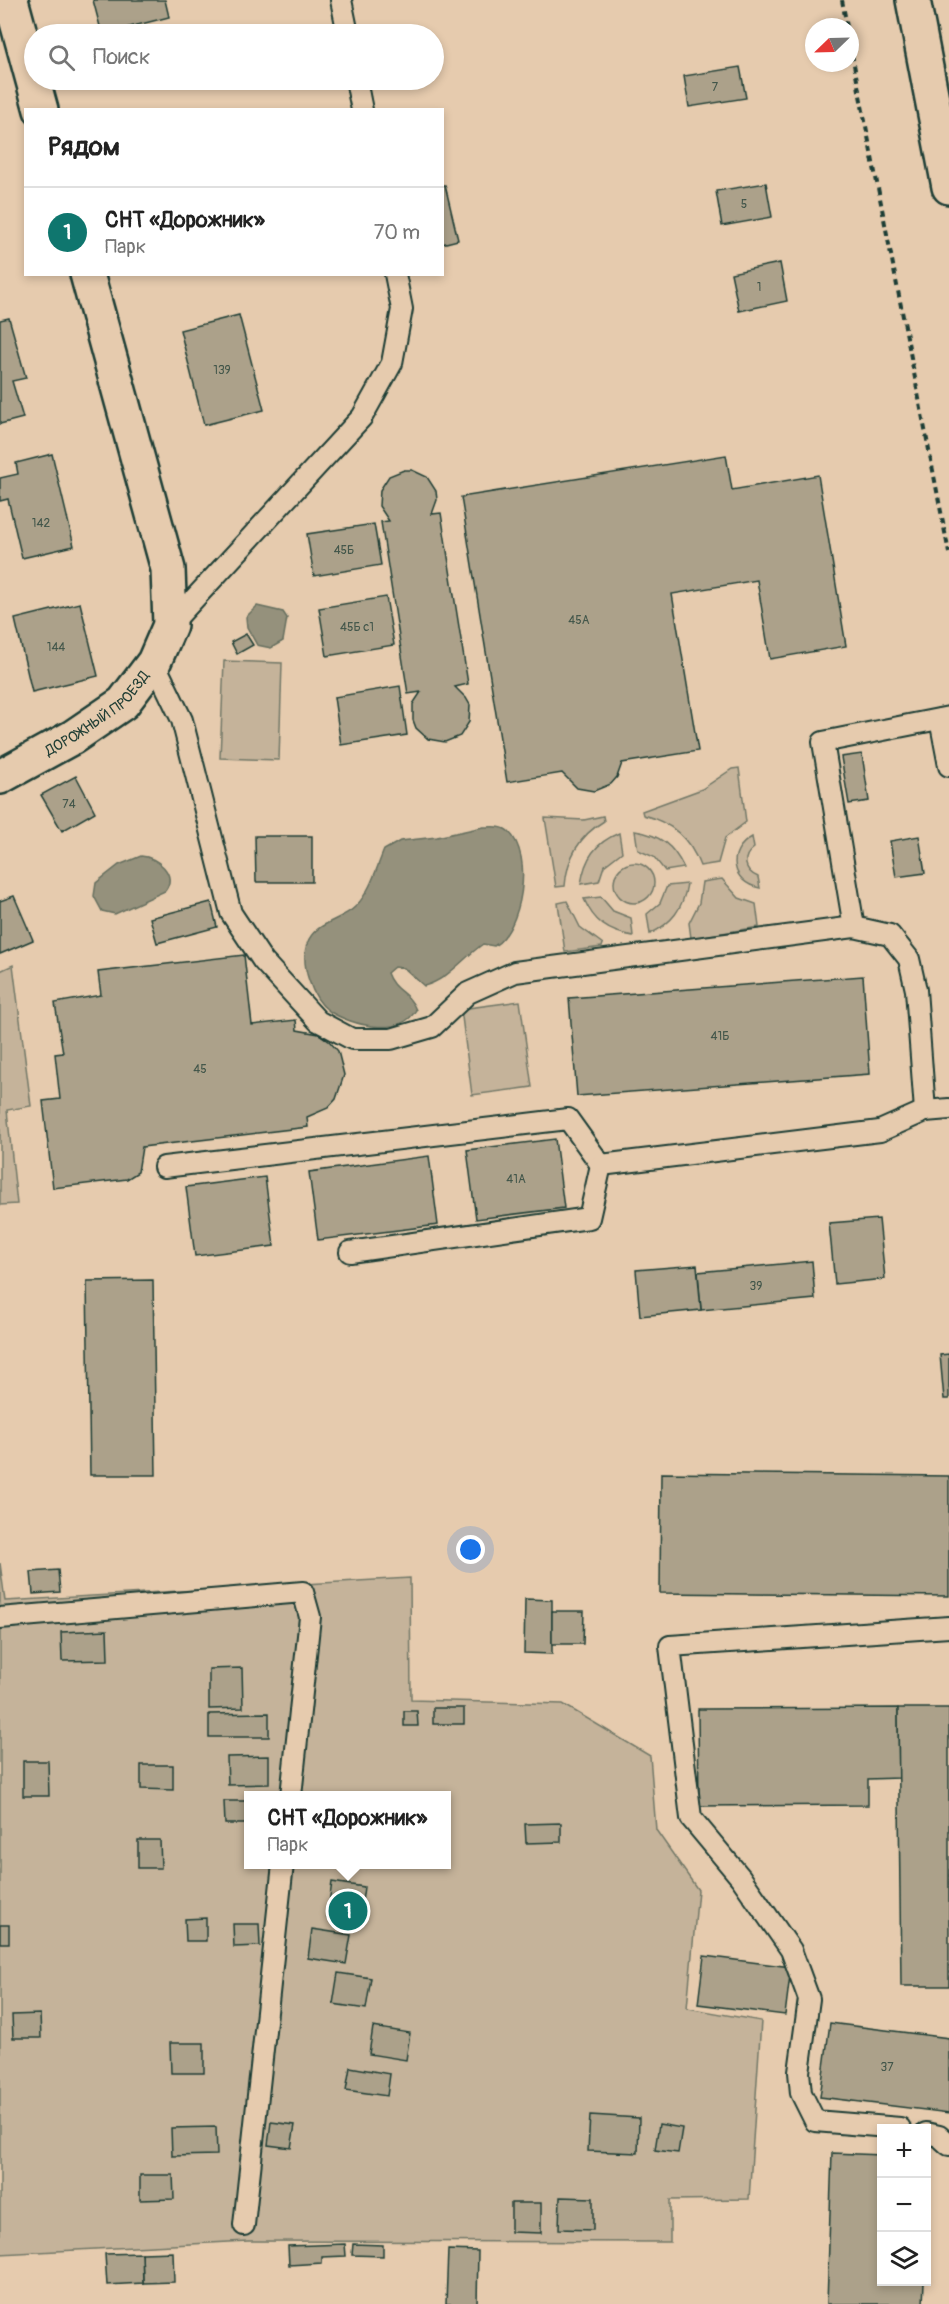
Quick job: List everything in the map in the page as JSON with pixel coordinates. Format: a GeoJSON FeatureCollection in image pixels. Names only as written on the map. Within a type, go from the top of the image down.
{"type":"FeatureCollection","features":[{"type":"Feature","properties":{"kind":"street"},"geometry":{"type":"LineString","coordinates":[[11,0],[24,48]]}},
{"type":"Feature","properties":{"kind":"street"},"geometry":{"type":"LineString","coordinates":[[913,0],[949,187]]}},
{"type":"Feature","properties":{"kind":"street"},"geometry":{"type":"LineString","coordinates":[[36,90],[40,108]]}},
{"type":"Feature","properties":{"kind":"street"},"geometry":{"type":"LineString","coordinates":[[88,276],[168,569],[170,625]]}},
{"type":"Feature","properties":{"kind":"street","name":"ДОРОЖНЫЙ ПРОЕЗД"},"geometry":{"type":"LineString","coordinates":[[0,777],[73,737],[123,703],[154,662],[170,625]]}},
{"type":"Feature","properties":{"kind":"lane"},"geometry":{"type":"LineString","coordinates":[[341,0],[346,24]]}},
{"type":"Feature","properties":{"kind":"lane"},"geometry":{"type":"LineString","coordinates":[[358,90],[362,108]]}},
{"type":"Feature","properties":{"kind":"lane"},"geometry":{"type":"LineString","coordinates":[[170,625],[362,417],[392,363],[402,309],[395,276]]}},
{"type":"Feature","properties":{"kind":"lane"},"geometry":{"type":"LineString","coordinates":[[154,662],[182,720],[231,913],[263,961],[318,1021],[352,1040],[391,1039],[432,1027],[468,993],[515,972],[854,927],[890,935],[909,959],[916,990],[925,1112]]}},
{"type":"Feature","properties":{"kind":"lane"},"geometry":{"type":"LineString","coordinates":[[854,927],[824,742],[945,718],[949,766]]}},
{"type":"Feature","properties":{"kind":"lane"},"geometry":{"type":"LineString","coordinates":[[601,1165],[880,1131],[925,1112],[949,1109]]}},
{"type":"Feature","properties":{"kind":"lane"},"geometry":{"type":"LineString","coordinates":[[164,1167],[568,1119],[601,1165],[589,1218],[350,1252]]}},
{"type":"Feature","properties":{"kind":"lane"},"geometry":{"type":"LineString","coordinates":[[0,1618],[303,1592],[310,1617],[292,1791]]}},
{"type":"Feature","properties":{"kind":"lane"},"geometry":{"type":"LineString","coordinates":[[877,2126],[814,2121],[801,2093],[799,2072],[809,1999],[791,1950],[741,1878],[691,1818],[670,1646],[949,1627]]}},
{"type":"Feature","properties":{"kind":"lane"},"geometry":{"type":"LineString","coordinates":[[244,2225],[282,1869]]}},
{"type":"Feature","properties":{"kind":"lane"},"geometry":{"type":"LineString","coordinates":[[931,2134],[939,2136],[949,2145]]}},
{"type":"Feature","properties":{"kind":"path"},"geometry":{"type":"LineString","coordinates":[[842,0],[845,18]]}},
{"type":"Feature","properties":{"kind":"path"},"geometry":{"type":"LineString","coordinates":[[855,72],[949,553]]}},
{"type":"Feature","properties":{"kind":"shaded area"},"geometry":{"type":"Polygon","coordinates":[[[257,606],[283,612],[287,618],[283,641],[271,648],[257,645],[247,627],[246,617],[257,606]]]}},
{"type":"Feature","properties":{"kind":"shaded area"},"geometry":{"type":"Polygon","coordinates":[[[224,661],[282,663],[279,760],[220,758],[224,661]]]}},
{"type":"Feature","properties":{"kind":"shaded area"},"geometry":{"type":"Polygon","coordinates":[[[739,768],[746,822],[725,838],[718,863],[700,866],[685,839],[671,827],[643,815],[642,811],[702,789],[732,769],[739,768]]]}},
{"type":"Feature","properties":{"kind":"shaded area"},"geometry":{"type":"Polygon","coordinates":[[[603,816],[604,821],[588,833],[576,848],[568,866],[565,886],[556,887],[545,818],[584,820],[603,816]]]}},
{"type":"Feature","properties":{"kind":"shaded area"},"geometry":{"type":"Polygon","coordinates":[[[483,827],[504,828],[509,832],[517,843],[521,858],[523,874],[518,909],[504,937],[494,946],[483,944],[441,978],[424,986],[404,968],[394,967],[387,973],[390,979],[410,1000],[416,1010],[409,1019],[399,1024],[375,1026],[362,1024],[329,1011],[317,998],[306,971],[307,944],[316,931],[356,906],[369,886],[384,850],[400,841],[437,837],[483,827]]]}},
{"type":"Feature","properties":{"kind":"shaded area"},"geometry":{"type":"Polygon","coordinates":[[[635,831],[652,835],[665,842],[684,868],[665,871],[654,857],[638,850],[635,831]]]}},
{"type":"Feature","properties":{"kind":"shaded area"},"geometry":{"type":"Polygon","coordinates":[[[619,833],[622,852],[604,866],[599,881],[581,884],[585,866],[592,852],[619,833]]]}},
{"type":"Feature","properties":{"kind":"shaded area"},"geometry":{"type":"Polygon","coordinates":[[[752,837],[754,848],[747,855],[746,864],[747,868],[758,877],[760,888],[743,880],[735,866],[738,850],[752,837]]]}},
{"type":"Feature","properties":{"kind":"shaded area"},"geometry":{"type":"Polygon","coordinates":[[[141,856],[164,867],[169,878],[165,891],[115,914],[102,911],[94,896],[96,883],[119,865],[141,856]]]}},
{"type":"Feature","properties":{"kind":"shaded area"},"geometry":{"type":"Polygon","coordinates":[[[634,863],[642,864],[648,869],[653,875],[653,891],[648,897],[642,902],[634,903],[626,902],[620,897],[615,891],[614,883],[615,875],[620,869],[626,864],[634,863]]]}},
{"type":"Feature","properties":{"kind":"shaded area"},"geometry":{"type":"Polygon","coordinates":[[[722,879],[739,898],[756,904],[759,927],[691,938],[689,923],[699,903],[702,882],[722,879]]]}},
{"type":"Feature","properties":{"kind":"shaded area"},"geometry":{"type":"Polygon","coordinates":[[[687,884],[683,901],[675,914],[650,934],[647,914],[660,903],[667,886],[687,884]]]}},
{"type":"Feature","properties":{"kind":"shaded area"},"geometry":{"type":"Polygon","coordinates":[[[601,897],[613,911],[631,918],[633,936],[609,929],[592,914],[584,899],[601,897]]]}},
{"type":"Feature","properties":{"kind":"shaded area"},"geometry":{"type":"Polygon","coordinates":[[[567,901],[580,927],[603,944],[602,947],[565,952],[558,903],[567,901]]]}},
{"type":"Feature","properties":{"kind":"shaded area"},"geometry":{"type":"Polygon","coordinates":[[[13,965],[31,1106],[7,1110],[17,1204],[0,1205],[0,971],[13,965]]]}},
{"type":"Feature","properties":{"kind":"shaded area"},"geometry":{"type":"Polygon","coordinates":[[[520,1001],[532,1087],[472,1095],[461,1009],[520,1001]]]}},
{"type":"Feature","properties":{"kind":"shaded area"},"geometry":{"type":"Polygon","coordinates":[[[0,1563],[5,1601],[410,1578],[411,1700],[563,1704],[650,1756],[656,1830],[698,1890],[687,2008],[761,2021],[749,2199],[670,2200],[670,2242],[248,2241],[0,2254],[0,1563]]]}},
{"type":"Feature","properties":{"kind":"building"},"geometry":{"type":"Polygon","coordinates":[[[93,0],[165,0],[169,17],[141,24],[99,24],[93,0]]]}},
{"type":"Feature","properties":{"kind":"building"},"geometry":{"type":"Polygon","coordinates":[[[740,67],[746,98],[689,107],[684,76],[740,67]]]}},
{"type":"Feature","properties":{"kind":"building"},"geometry":{"type":"Polygon","coordinates":[[[766,183],[772,217],[722,226],[716,191],[766,183]]]}},
{"type":"Feature","properties":{"kind":"building"},"geometry":{"type":"Polygon","coordinates":[[[444,185],[445,185],[458,240],[444,244],[444,185]]]}},
{"type":"Feature","properties":{"kind":"building"},"geometry":{"type":"Polygon","coordinates":[[[780,263],[787,301],[739,311],[731,273],[780,263]]]}},
{"type":"Feature","properties":{"kind":"building"},"geometry":{"type":"Polygon","coordinates":[[[239,315],[264,410],[204,425],[180,330],[239,315]]]}},
{"type":"Feature","properties":{"kind":"building"},"geometry":{"type":"Polygon","coordinates":[[[9,318],[26,378],[12,381],[23,418],[0,424],[0,320],[9,318]]]}},
{"type":"Feature","properties":{"kind":"building"},"geometry":{"type":"Polygon","coordinates":[[[52,454],[74,546],[22,558],[8,499],[0,501],[0,478],[18,474],[16,463],[52,454]]]}},
{"type":"Feature","properties":{"kind":"building"},"geometry":{"type":"Polygon","coordinates":[[[726,455],[732,490],[818,475],[846,646],[770,659],[757,580],[672,594],[698,751],[622,763],[617,777],[611,784],[594,791],[577,788],[562,773],[507,782],[461,497],[726,455]]]}},
{"type":"Feature","properties":{"kind":"building"},"geometry":{"type":"Polygon","coordinates":[[[404,470],[412,470],[427,477],[436,491],[437,500],[432,514],[441,513],[468,684],[455,687],[470,705],[469,722],[460,736],[445,742],[428,739],[416,728],[413,720],[413,704],[421,692],[408,694],[381,522],[389,521],[379,506],[380,490],[389,476],[404,470]]]}},
{"type":"Feature","properties":{"kind":"building"},"geometry":{"type":"Polygon","coordinates":[[[374,524],[381,565],[314,576],[307,534],[374,524]]]}},
{"type":"Feature","properties":{"kind":"building"},"geometry":{"type":"Polygon","coordinates":[[[386,597],[394,645],[327,656],[319,608],[386,597]]]}},
{"type":"Feature","properties":{"kind":"building"},"geometry":{"type":"Polygon","coordinates":[[[80,603],[98,676],[32,692],[15,619],[80,603]]]}},
{"type":"Feature","properties":{"kind":"building"},"geometry":{"type":"Polygon","coordinates":[[[246,634],[253,645],[237,654],[231,642],[246,634]]]}},
{"type":"Feature","properties":{"kind":"building"},"geometry":{"type":"Polygon","coordinates":[[[400,686],[407,735],[341,745],[334,697],[400,686]]]}},
{"type":"Feature","properties":{"kind":"building"},"geometry":{"type":"Polygon","coordinates":[[[862,754],[869,801],[849,804],[841,757],[862,754]]]}},
{"type":"Feature","properties":{"kind":"building"},"geometry":{"type":"Polygon","coordinates":[[[76,776],[95,812],[62,831],[41,795],[76,776]]]}},
{"type":"Feature","properties":{"kind":"building"},"geometry":{"type":"Polygon","coordinates":[[[255,836],[312,836],[312,882],[256,882],[255,836]]]}},
{"type":"Feature","properties":{"kind":"building"},"geometry":{"type":"Polygon","coordinates":[[[919,836],[925,873],[896,877],[890,841],[919,836]]]}},
{"type":"Feature","properties":{"kind":"building"},"geometry":{"type":"Polygon","coordinates":[[[14,896],[33,940],[0,954],[0,901],[14,896]]]}},
{"type":"Feature","properties":{"kind":"building"},"geometry":{"type":"Polygon","coordinates":[[[211,902],[217,927],[157,943],[150,918],[211,902]]]}},
{"type":"Feature","properties":{"kind":"building"},"geometry":{"type":"Polygon","coordinates":[[[244,955],[252,1025],[296,1020],[297,1030],[319,1034],[330,1042],[338,1051],[344,1075],[336,1099],[328,1108],[307,1117],[308,1127],[142,1147],[138,1172],[127,1179],[53,1188],[43,1101],[60,1099],[55,1054],[63,1053],[55,1003],[101,995],[98,972],[244,955]]]}},
{"type":"Feature","properties":{"kind":"building"},"geometry":{"type":"Polygon","coordinates":[[[863,976],[870,1074],[577,1096],[569,998],[863,976]]]}},
{"type":"Feature","properties":{"kind":"building"},"geometry":{"type":"Polygon","coordinates":[[[555,1139],[564,1208],[476,1219],[467,1150],[555,1139]]]}},
{"type":"Feature","properties":{"kind":"building"},"geometry":{"type":"Polygon","coordinates":[[[429,1156],[438,1225],[318,1240],[309,1172],[429,1156]]]}},
{"type":"Feature","properties":{"kind":"building"},"geometry":{"type":"Polygon","coordinates":[[[265,1177],[274,1246],[195,1256],[186,1187],[265,1177]]]}},
{"type":"Feature","properties":{"kind":"building"},"geometry":{"type":"Polygon","coordinates":[[[879,1219],[885,1279],[835,1284],[829,1223],[879,1219]]]}},
{"type":"Feature","properties":{"kind":"building"},"geometry":{"type":"Polygon","coordinates":[[[812,1261],[815,1299],[701,1310],[698,1272],[812,1261]]]}},
{"type":"Feature","properties":{"kind":"building"},"geometry":{"type":"Polygon","coordinates":[[[697,1265],[701,1310],[640,1316],[636,1270],[697,1265]]]}},
{"type":"Feature","properties":{"kind":"building"},"geometry":{"type":"Polygon","coordinates":[[[153,1280],[156,1475],[90,1475],[87,1281],[153,1280]]]}},
{"type":"Feature","properties":{"kind":"building"},"geometry":{"type":"Polygon","coordinates":[[[949,1354],[949,1399],[944,1399],[940,1355],[949,1354]]]}},
{"type":"Feature","properties":{"kind":"building"},"geometry":{"type":"Polygon","coordinates":[[[661,1473],[949,1476],[949,1596],[660,1593],[661,1473]]]}},
{"type":"Feature","properties":{"kind":"building"},"geometry":{"type":"Polygon","coordinates":[[[58,1570],[60,1592],[33,1594],[31,1572],[58,1570]]]}},
{"type":"Feature","properties":{"kind":"building"},"geometry":{"type":"Polygon","coordinates":[[[525,1599],[552,1600],[552,1654],[524,1653],[525,1599]]]}},
{"type":"Feature","properties":{"kind":"building"},"geometry":{"type":"Polygon","coordinates":[[[552,1611],[584,1611],[583,1644],[552,1644],[552,1611]]]}},
{"type":"Feature","properties":{"kind":"building"},"geometry":{"type":"Polygon","coordinates":[[[107,1630],[108,1660],[62,1661],[61,1632],[107,1630]]]}},
{"type":"Feature","properties":{"kind":"building"},"geometry":{"type":"Polygon","coordinates":[[[242,1668],[243,1708],[209,1709],[209,1669],[242,1668]]]}},
{"type":"Feature","properties":{"kind":"building"},"geometry":{"type":"Polygon","coordinates":[[[433,1708],[464,1708],[464,1724],[433,1724],[433,1708]]]}},
{"type":"Feature","properties":{"kind":"building"},"geometry":{"type":"Polygon","coordinates":[[[898,1708],[899,1778],[868,1779],[868,1805],[699,1806],[698,1709],[898,1708]]]}},
{"type":"Feature","properties":{"kind":"building"},"geometry":{"type":"Polygon","coordinates":[[[898,1708],[949,1708],[949,1986],[901,1986],[898,1708]]]}},
{"type":"Feature","properties":{"kind":"building"},"geometry":{"type":"Polygon","coordinates":[[[404,1711],[417,1711],[418,1726],[404,1726],[404,1711]]]}},
{"type":"Feature","properties":{"kind":"building"},"geometry":{"type":"Polygon","coordinates":[[[269,1713],[269,1737],[209,1737],[209,1714],[269,1713]]]}},
{"type":"Feature","properties":{"kind":"building"},"geometry":{"type":"Polygon","coordinates":[[[269,1756],[269,1784],[228,1785],[227,1757],[269,1756]]]}},
{"type":"Feature","properties":{"kind":"building"},"geometry":{"type":"Polygon","coordinates":[[[23,1761],[48,1761],[49,1796],[23,1796],[23,1761]]]}},
{"type":"Feature","properties":{"kind":"building"},"geometry":{"type":"Polygon","coordinates":[[[141,1765],[173,1765],[173,1790],[141,1789],[141,1765]]]}},
{"type":"Feature","properties":{"kind":"building"},"geometry":{"type":"Polygon","coordinates":[[[224,1801],[244,1801],[244,1824],[225,1824],[224,1801]]]}},
{"type":"Feature","properties":{"kind":"building"},"geometry":{"type":"Polygon","coordinates":[[[561,1823],[561,1842],[526,1843],[525,1824],[561,1823]]]}},
{"type":"Feature","properties":{"kind":"building"},"geometry":{"type":"Polygon","coordinates":[[[138,1840],[160,1840],[161,1868],[138,1868],[138,1840]]]}},
{"type":"Feature","properties":{"kind":"building"},"geometry":{"type":"Polygon","coordinates":[[[332,1882],[364,1887],[359,1923],[327,1918],[332,1882]]]}},
{"type":"Feature","properties":{"kind":"building"},"geometry":{"type":"Polygon","coordinates":[[[206,1918],[206,1941],[186,1941],[185,1919],[206,1918]]]}},
{"type":"Feature","properties":{"kind":"building"},"geometry":{"type":"Polygon","coordinates":[[[233,1924],[259,1924],[260,1946],[234,1947],[233,1924]]]}},
{"type":"Feature","properties":{"kind":"building"},"geometry":{"type":"Polygon","coordinates":[[[0,1925],[9,1925],[9,1943],[0,1943],[0,1925]]]}},
{"type":"Feature","properties":{"kind":"building"},"geometry":{"type":"Polygon","coordinates":[[[312,1929],[351,1935],[346,1964],[308,1958],[312,1929]]]}},
{"type":"Feature","properties":{"kind":"building"},"geometry":{"type":"Polygon","coordinates":[[[704,1956],[791,1967],[785,2015],[698,2004],[704,1956]]]}},
{"type":"Feature","properties":{"kind":"building"},"geometry":{"type":"Polygon","coordinates":[[[338,1973],[371,1978],[366,2009],[333,2004],[338,1973]]]}},
{"type":"Feature","properties":{"kind":"building"},"geometry":{"type":"Polygon","coordinates":[[[40,2014],[41,2038],[13,2038],[12,2015],[40,2014]]]}},
{"type":"Feature","properties":{"kind":"building"},"geometry":{"type":"Polygon","coordinates":[[[830,2023],[949,2038],[949,2113],[820,2097],[830,2023]]]}},
{"type":"Feature","properties":{"kind":"building"},"geometry":{"type":"Polygon","coordinates":[[[373,2027],[410,2033],[406,2060],[369,2054],[373,2027]]]}},
{"type":"Feature","properties":{"kind":"building"},"geometry":{"type":"Polygon","coordinates":[[[170,2043],[204,2043],[204,2073],[171,2073],[170,2043]]]}},
{"type":"Feature","properties":{"kind":"building"},"geometry":{"type":"Polygon","coordinates":[[[350,2067],[390,2074],[387,2096],[346,2090],[350,2067]]]}},
{"type":"Feature","properties":{"kind":"building"},"geometry":{"type":"Polygon","coordinates":[[[590,2115],[639,2118],[638,2153],[588,2151],[590,2115]]]}},
{"type":"Feature","properties":{"kind":"building"},"geometry":{"type":"Polygon","coordinates":[[[271,2122],[295,2125],[291,2148],[268,2145],[271,2122]]]}},
{"type":"Feature","properties":{"kind":"building"},"geometry":{"type":"Polygon","coordinates":[[[659,2124],[682,2128],[678,2153],[655,2150],[659,2124]]]}},
{"type":"Feature","properties":{"kind":"building"},"geometry":{"type":"Polygon","coordinates":[[[216,2127],[217,2155],[172,2156],[171,2128],[216,2127]]]}},
{"type":"Feature","properties":{"kind":"building"},"geometry":{"type":"Polygon","coordinates":[[[832,2153],[877,2155],[877,2286],[924,2286],[923,2304],[827,2304],[832,2153]]]}},
{"type":"Feature","properties":{"kind":"building"},"geometry":{"type":"Polygon","coordinates":[[[140,2175],[173,2175],[174,2199],[140,2200],[140,2175]]]}},
{"type":"Feature","properties":{"kind":"building"},"geometry":{"type":"Polygon","coordinates":[[[560,2197],[593,2198],[593,2230],[559,2229],[560,2197]]]}},
{"type":"Feature","properties":{"kind":"building"},"geometry":{"type":"Polygon","coordinates":[[[511,2203],[541,2203],[541,2233],[511,2232],[511,2203]]]}},
{"type":"Feature","properties":{"kind":"building"},"geometry":{"type":"Polygon","coordinates":[[[345,2244],[346,2256],[322,2257],[322,2263],[289,2265],[288,2246],[345,2244]]]}},
{"type":"Feature","properties":{"kind":"building"},"geometry":{"type":"Polygon","coordinates":[[[353,2244],[383,2245],[383,2256],[352,2255],[353,2244]]]}},
{"type":"Feature","properties":{"kind":"building"},"geometry":{"type":"Polygon","coordinates":[[[448,2250],[478,2251],[477,2304],[446,2304],[448,2250]]]}},
{"type":"Feature","properties":{"kind":"building"},"geometry":{"type":"Polygon","coordinates":[[[173,2252],[174,2282],[143,2283],[142,2253],[173,2252]]]}},
{"type":"Feature","properties":{"kind":"building"},"geometry":{"type":"Polygon","coordinates":[[[142,2253],[143,2283],[107,2285],[105,2254],[142,2253]]]}},
{"type":"Feature","properties":{"kind":"place","name":"СНТ «Дорожник»"},"geometry":{"type":"Point","coordinates":[348,1911]}}]}
